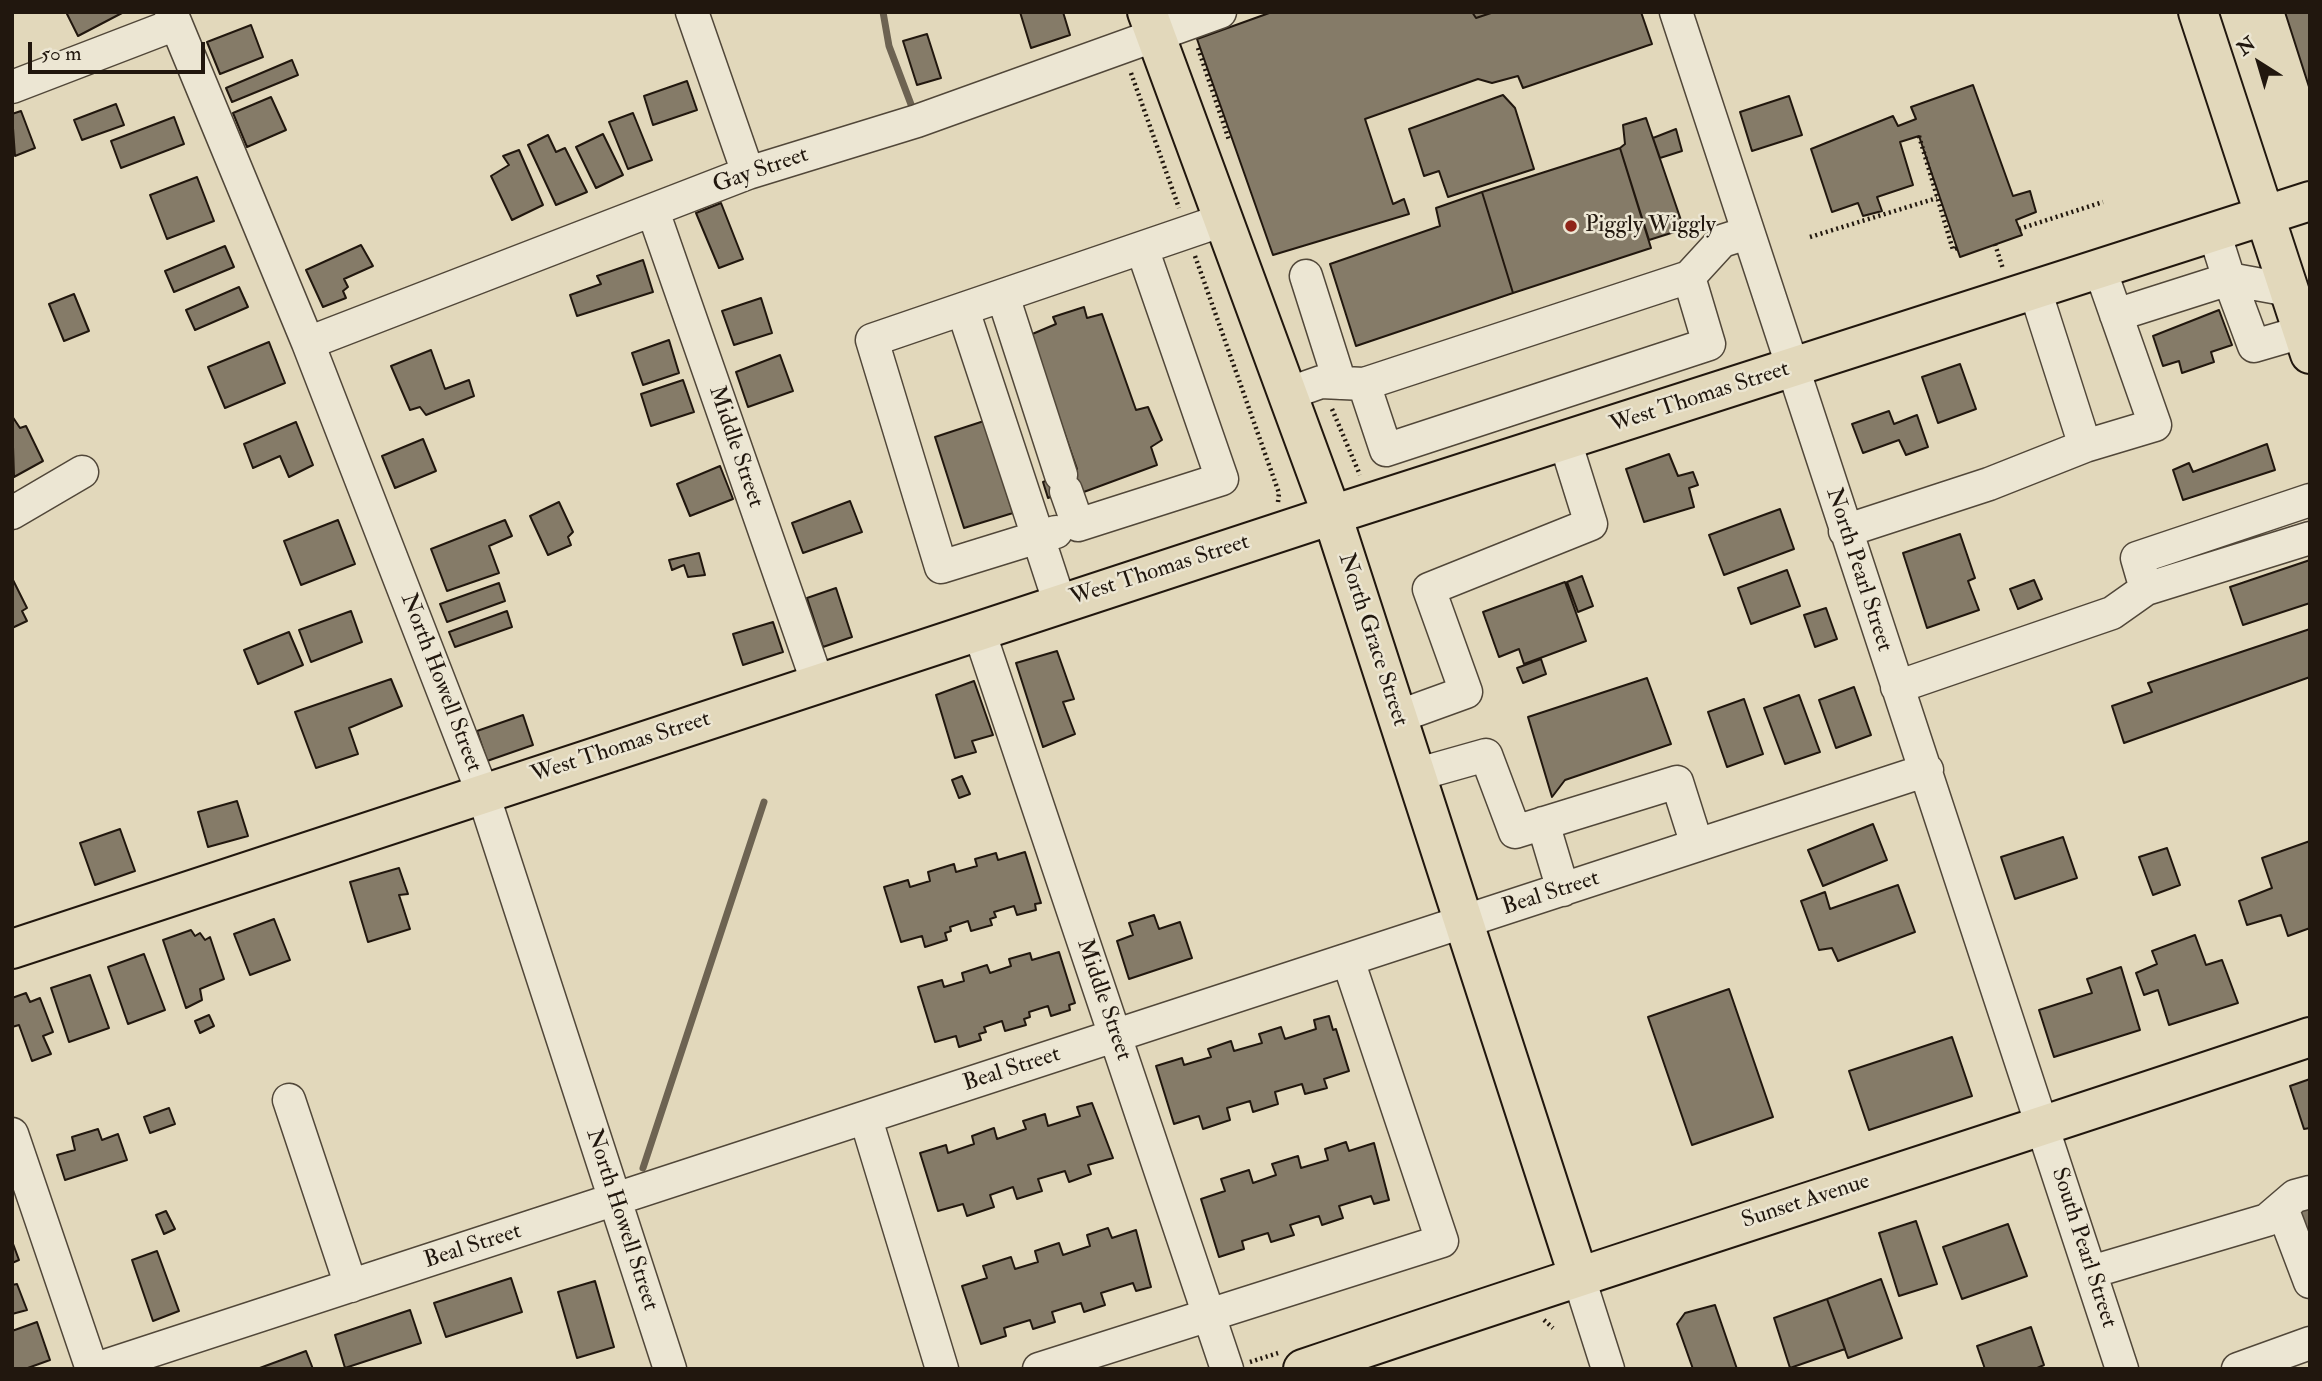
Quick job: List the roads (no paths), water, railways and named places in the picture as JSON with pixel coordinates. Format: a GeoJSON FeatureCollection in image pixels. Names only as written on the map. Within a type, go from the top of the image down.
{"type":"FeatureCollection","features":[{"type":"Feature","properties":{"kind":"main road"},"geometry":{"type":"LineString","coordinates":[[2198,12],[2306,343]]}},
{"type":"Feature","properties":{"kind":"main road","name":"North Grace Street"},"geometry":{"type":"LineString","coordinates":[[1151,24],[1223,220],[1328,386],[1332,515],[1578,1275]]}},
{"type":"Feature","properties":{"kind":"main road","name":"West Thomas Street"},"geometry":{"type":"LineString","coordinates":[[12,948],[1332,515],[1791,369],[2025,278],[2100,269],[2310,201]]}},
{"type":"Feature","properties":{"kind":"main road","name":"Sunset Avenue"},"geometry":{"type":"LineString","coordinates":[[1303,1369],[1578,1275],[2043,1127],[2310,1037]]}},
{"type":"Feature","properties":{"kind":"street"},"geometry":{"type":"LineString","coordinates":[[692,12],[748,173]]}},
{"type":"Feature","properties":{"kind":"street","name":"Gay Street"},"geometry":{"type":"LineString","coordinates":[[308,343],[748,173],[917,121],[1151,24],[1220,12]]}},
{"type":"Feature","properties":{"kind":"street","name":"North Pearl Street"},"geometry":{"type":"LineString","coordinates":[[1675,12],[2043,1127]]}},
{"type":"Feature","properties":{"kind":"street"},"geometry":{"type":"LineString","coordinates":[[12,87],[173,18]]}},
{"type":"Feature","properties":{"kind":"street","name":"North Howell Street"},"geometry":{"type":"LineString","coordinates":[[173,18],[308,343],[484,794],[670,1369]]}},
{"type":"Feature","properties":{"kind":"street","name":"Middle Street"},"geometry":{"type":"LineString","coordinates":[[653,211],[818,684]]}},
{"type":"Feature","properties":{"kind":"street"},"geometry":{"type":"LineString","coordinates":[[1142,248],[1222,479],[941,567],[872,340],[1223,220]]}},
{"type":"Feature","properties":{"kind":"street"},"geometry":{"type":"LineString","coordinates":[[2214,232],[2254,346],[2306,343]]}},
{"type":"Feature","properties":{"kind":"street"},"geometry":{"type":"LineString","coordinates":[[1328,386],[1689,277],[1722,240],[1747,233]]}},
{"type":"Feature","properties":{"kind":"street"},"geometry":{"type":"LineString","coordinates":[[2154,251],[2169,298]]}},
{"type":"Feature","properties":{"kind":"street"},"geometry":{"type":"LineString","coordinates":[[1845,531],[1989,484],[2085,446],[2155,425],[2100,269]]}},
{"type":"Feature","properties":{"kind":"street"},"geometry":{"type":"LineString","coordinates":[[1306,276],[1328,386],[1386,450],[1709,344]]}},
{"type":"Feature","properties":{"kind":"street"},"geometry":{"type":"LineString","coordinates":[[1689,277],[1725,390]]}},
{"type":"Feature","properties":{"kind":"street"},"geometry":{"type":"LineString","coordinates":[[2025,278],[2085,446]]}},
{"type":"Feature","properties":{"kind":"street"},"geometry":{"type":"LineString","coordinates":[[2116,315],[2229,279],[2289,290]]}},
{"type":"Feature","properties":{"kind":"street"},"geometry":{"type":"LineString","coordinates":[[1003,296],[1078,526]]}},
{"type":"Feature","properties":{"kind":"street"},"geometry":{"type":"LineString","coordinates":[[963,310],[1060,604]]}},
{"type":"Feature","properties":{"kind":"street"},"geometry":{"type":"LineString","coordinates":[[1396,717],[1466,692],[1429,589],[1591,524],[1549,446],[1517,407]]}},
{"type":"Feature","properties":{"kind":"street"},"geometry":{"type":"LineString","coordinates":[[12,513],[82,472]]}},
{"type":"Feature","properties":{"kind":"street"},"geometry":{"type":"LineString","coordinates":[[2146,589],[2137,558],[2310,500]]}},
{"type":"Feature","properties":{"kind":"street"},"geometry":{"type":"LineString","coordinates":[[1897,687],[2112,613],[2146,589],[2310,538]]}},
{"type":"Feature","properties":{"kind":"street","name":"Middle Street"},"geometry":{"type":"LineString","coordinates":[[979,631],[1227,1369]]}},
{"type":"Feature","properties":{"kind":"street"},"geometry":{"type":"LineString","coordinates":[[1415,775],[1486,755],[1515,832],[1676,782],[1698,845]]}},
{"type":"Feature","properties":{"kind":"street","name":"Beal Street"},"geometry":{"type":"LineString","coordinates":[[94,1369],[866,1119],[1927,770]]}},
{"type":"Feature","properties":{"kind":"street"},"geometry":{"type":"LineString","coordinates":[[1543,823],[1563,890]]}},
{"type":"Feature","properties":{"kind":"street"},"geometry":{"type":"LineString","coordinates":[[1039,1369],[1442,1241],[1349,960]]}},
{"type":"Feature","properties":{"kind":"street"},"geometry":{"type":"LineString","coordinates":[[289,1100],[351,1286]]}},
{"type":"Feature","properties":{"kind":"street"},"geometry":{"type":"LineString","coordinates":[[866,1119],[942,1369]]}},
{"type":"Feature","properties":{"kind":"street","name":"South Pearl Street"},"geometry":{"type":"LineString","coordinates":[[2043,1127],[2122,1369]]}},
{"type":"Feature","properties":{"kind":"street"},"geometry":{"type":"LineString","coordinates":[[12,1134],[94,1369]]}},
{"type":"Feature","properties":{"kind":"street"},"geometry":{"type":"LineString","coordinates":[[2091,1272],[2267,1220],[2295,1196],[2310,1192]]}},
{"type":"Feature","properties":{"kind":"street"},"geometry":{"type":"LineString","coordinates":[[2282,1208],[2310,1282]]}},
{"type":"Feature","properties":{"kind":"street"},"geometry":{"type":"LineString","coordinates":[[1578,1275],[1608,1369]]}},
{"type":"Feature","properties":{"kind":"street"},"geometry":{"type":"LineString","coordinates":[[2258,1365],[2310,1343]]}},
{"type":"Feature","properties":{"kind":"waterway"},"geometry":{"type":"LineString","coordinates":[[883,12],[889,46],[915,115]]}},
{"type":"Feature","properties":{"kind":"waterway"},"geometry":{"type":"LineString","coordinates":[[643,1168],[764,802]]}},
{"type":"Feature","properties":{"kind":"place","name":"Piggly Wiggly"},"geometry":{"type":"Point","coordinates":[1571,226]}}]}
